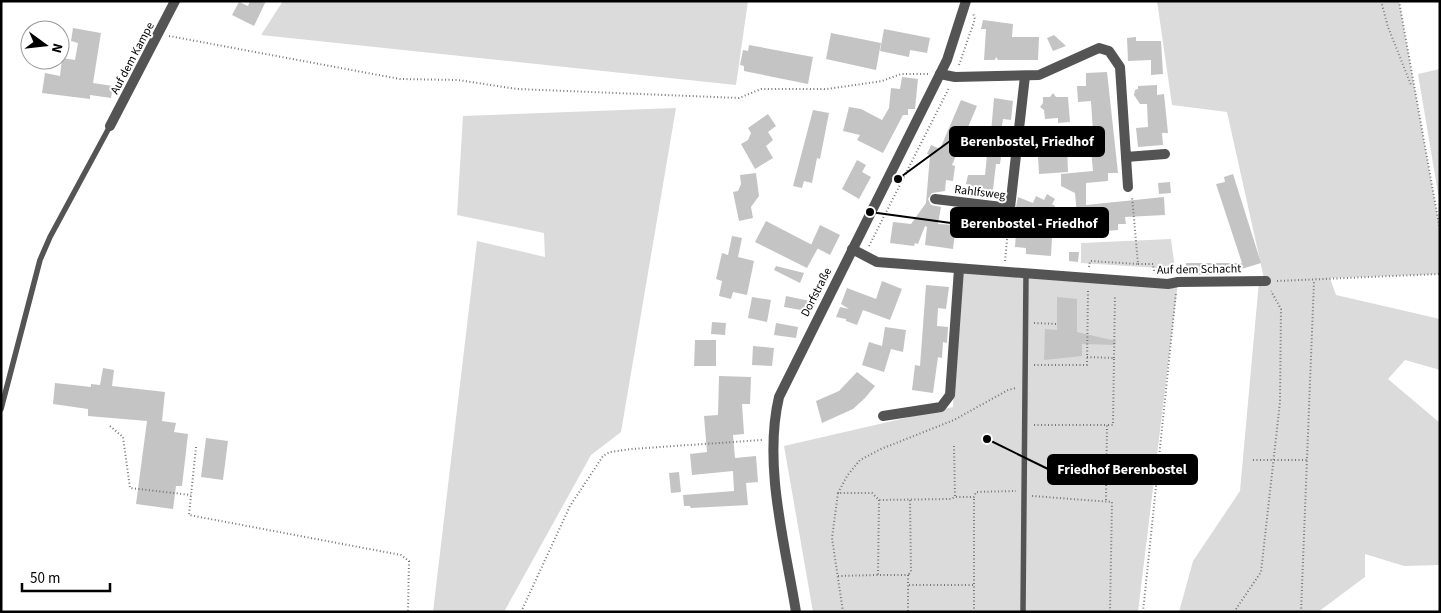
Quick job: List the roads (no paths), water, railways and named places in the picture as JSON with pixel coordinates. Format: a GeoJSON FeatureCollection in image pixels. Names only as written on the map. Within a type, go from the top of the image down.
{"type":"FeatureCollection","features":[{"type":"Feature","properties":{"kind":"street","name":"Auf dem Kampe"},"geometry":{"type":"LineString","coordinates":[[110,126],[175,1]]}},
{"type":"Feature","properties":{"kind":"street","name":"Dorfstraße"},"geometry":{"type":"LineString","coordinates":[[796,612],[779,504],[772,440],[774,418],[779,397],[954,46],[969,6]]}},
{"type":"Feature","properties":{"kind":"street"},"geometry":{"type":"LineString","coordinates":[[940,74],[955,77],[1039,75],[1100,48],[1109,51],[1120,67],[1128,187]]}},
{"type":"Feature","properties":{"kind":"street","name":"Rahlfsweg"},"geometry":{"type":"LineString","coordinates":[[935,199],[1010,208],[1026,76]]}},
{"type":"Feature","properties":{"kind":"street"},"geometry":{"type":"LineString","coordinates":[[1126,157],[1165,154]]}},
{"type":"Feature","properties":{"kind":"street","name":"Auf dem Schacht"},"geometry":{"type":"LineString","coordinates":[[852,249],[877,262],[1026,275],[1168,284],[1178,282],[1266,281]]}},
{"type":"Feature","properties":{"kind":"street"},"geometry":{"type":"LineString","coordinates":[[884,416],[941,407],[950,395],[959,269]]}},
{"type":"Feature","properties":{"kind":"lane"},"geometry":{"type":"LineString","coordinates":[[1,408],[40,260],[50,237],[110,126]]}},
{"type":"Feature","properties":{"kind":"lane"},"geometry":{"type":"LineString","coordinates":[[1023,612],[1026,275]]}},
{"type":"Feature","properties":{"kind":"place","name":"Berenbostel, Friedhof"},"geometry":{"type":"Point","coordinates":[898,179]}},
{"type":"Feature","properties":{"kind":"place","name":"Berenbostel - Friedhof"},"geometry":{"type":"Point","coordinates":[870,212]}},
{"type":"Feature","properties":{"kind":"place","name":"Friedhof Berenbostel"},"geometry":{"type":"Point","coordinates":[987,439]}}]}
